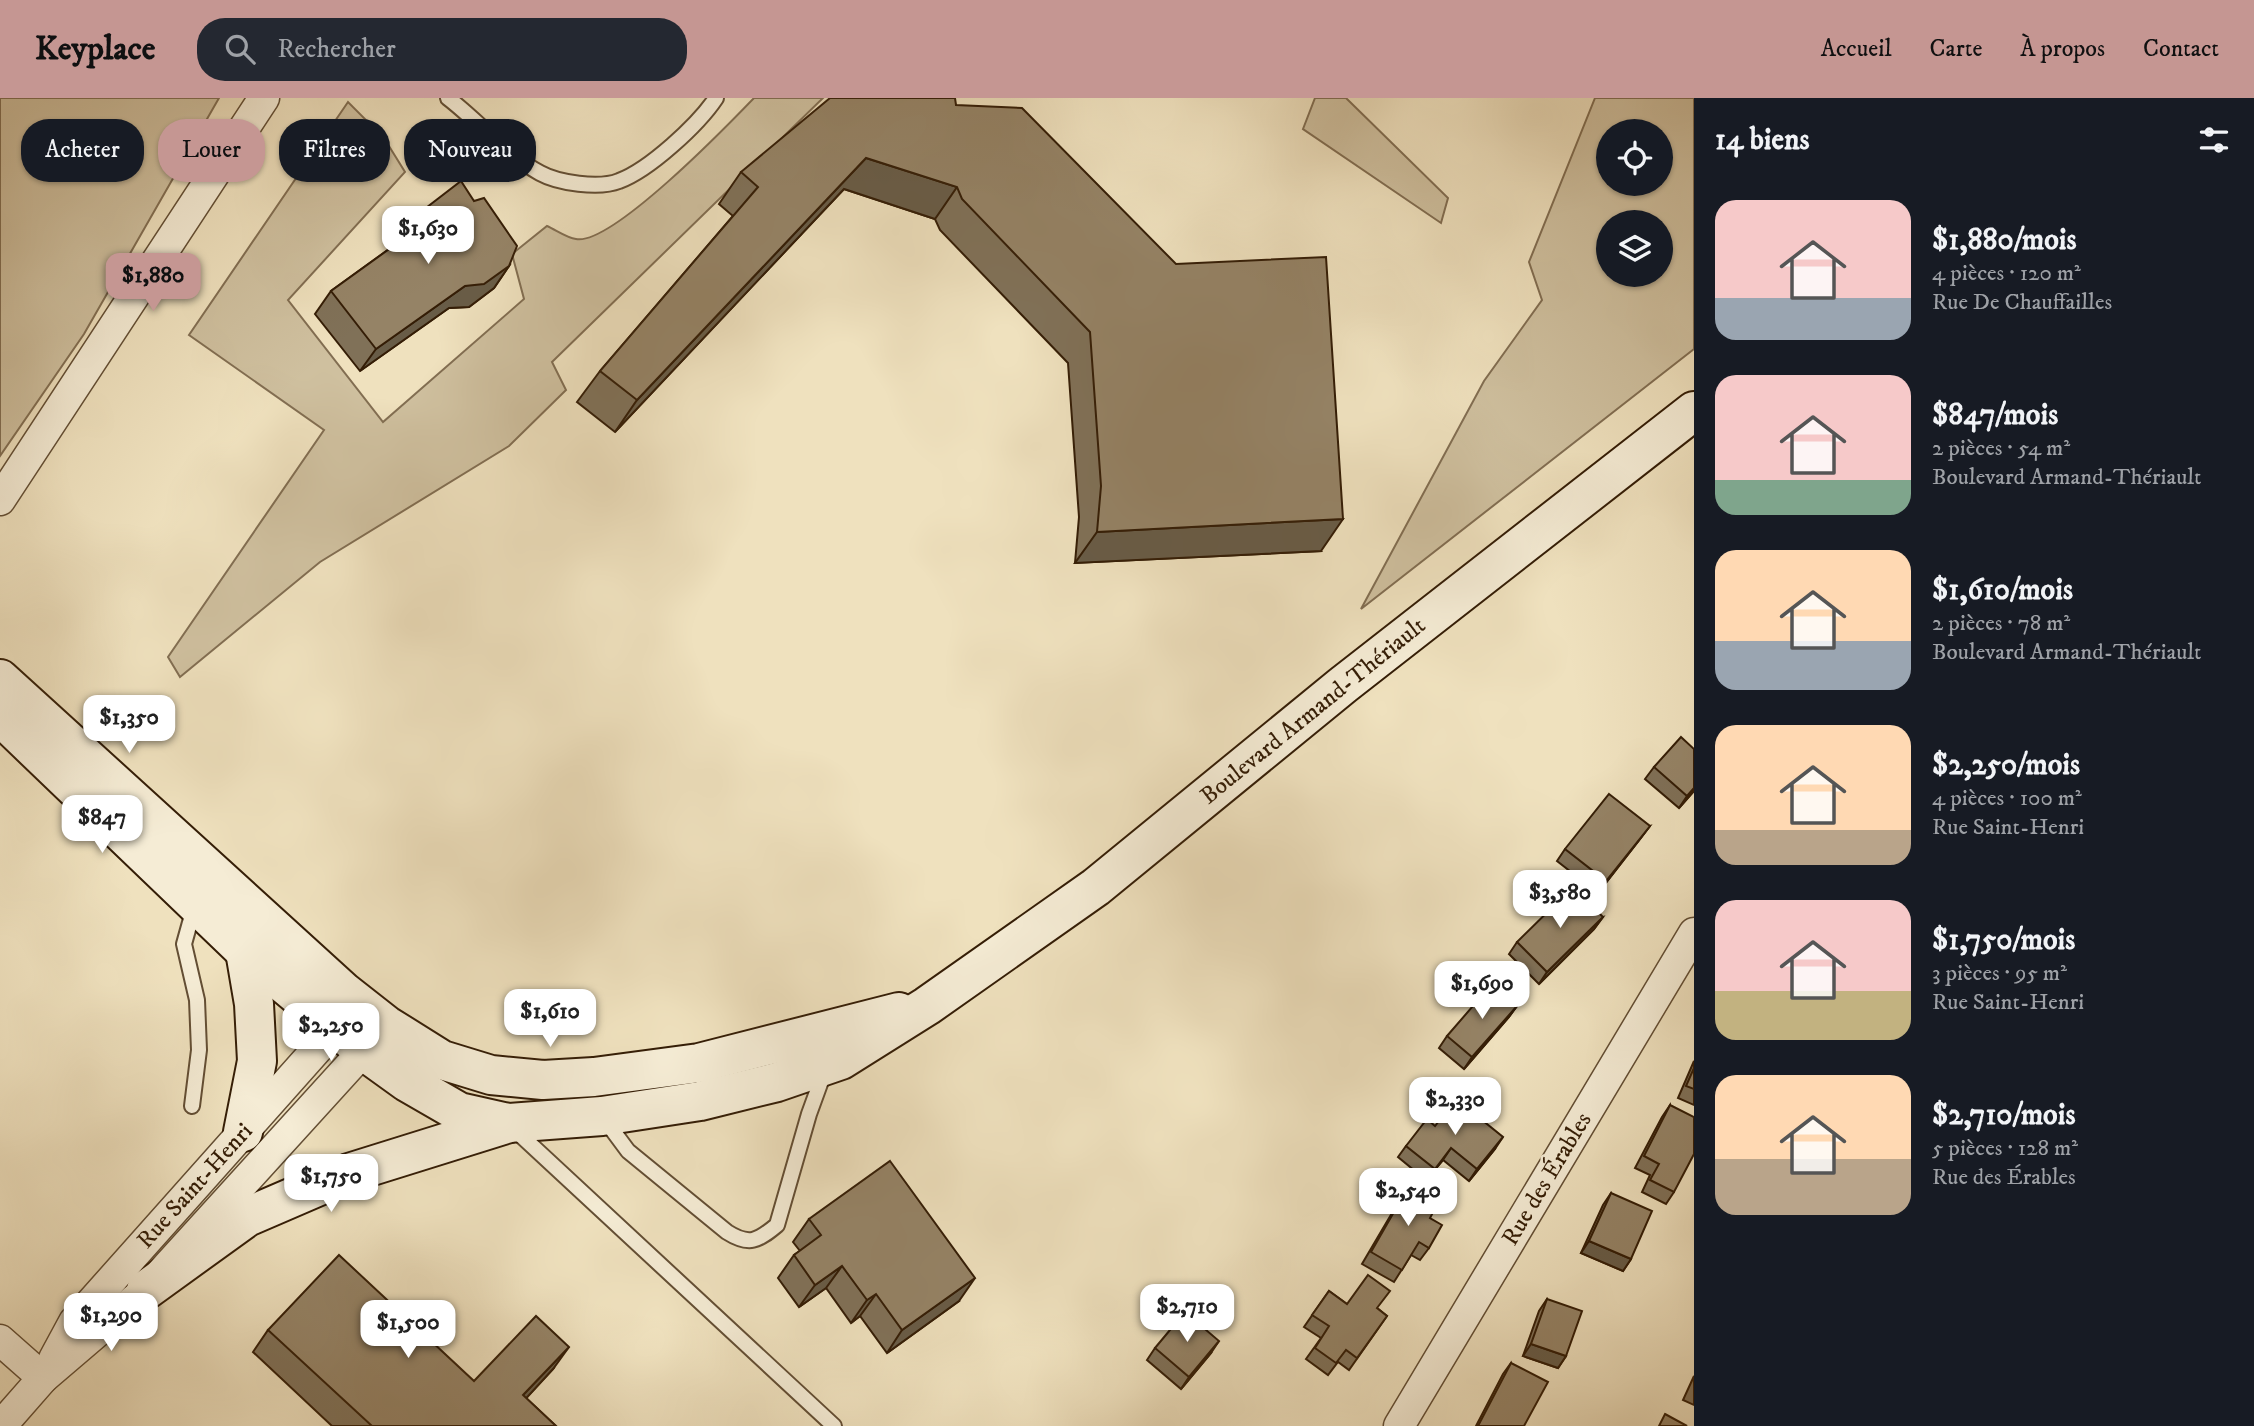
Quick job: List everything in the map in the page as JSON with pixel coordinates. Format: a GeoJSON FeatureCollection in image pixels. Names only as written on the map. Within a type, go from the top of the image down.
{"type":"FeatureCollection","features":[{"type":"Feature","properties":{"kind":"street"},"geometry":{"type":"LineString","coordinates":[[0,500],[264,98]]}},
{"type":"Feature","properties":{"kind":"street","name":"Boulevard Armand-Thériault"},"geometry":{"type":"LineString","coordinates":[[0,716],[207,890],[361,1027],[407,1082],[459,1112],[508,1123],[602,1116],[700,1101],[777,1082],[841,1060],[927,1006],[1096,887],[1343,685],[1694,411]]}},
{"type":"Feature","properties":{"kind":"street","name":"Boulevard Armand-Thériault"},"geometry":{"type":"LineString","coordinates":[[0,679],[207,890],[245,951],[361,1027],[442,1060],[491,1075],[543,1080],[594,1077],[699,1063],[927,1006]]}},
{"type":"Feature","properties":{"kind":"street","name":"Rue des Érables"},"geometry":{"type":"LineString","coordinates":[[1399,1426],[1694,933]]}},
{"type":"Feature","properties":{"kind":"street"},"geometry":{"type":"LineString","coordinates":[[243,1132],[257,1061],[254,1004],[245,951]]}},
{"type":"Feature","properties":{"kind":"street","name":"Rue Saint-Henri"},"geometry":{"type":"LineString","coordinates":[[43,1378],[74,1322],[243,1132],[361,1027]]}},
{"type":"Feature","properties":{"kind":"street","name":"Rue Saint-Henri"},"geometry":{"type":"LineString","coordinates":[[1,1426],[43,1378],[146,1290],[361,1027]]}},
{"type":"Feature","properties":{"kind":"street"},"geometry":{"type":"LineString","coordinates":[[146,1290],[247,1217],[349,1173],[508,1123]]}},
{"type":"Feature","properties":{"kind":"street"},"geometry":{"type":"LineString","coordinates":[[0,1340],[43,1378]]}},
{"type":"Feature","properties":{"kind":"lane"},"geometry":{"type":"LineString","coordinates":[[448,98],[541,174],[582,185],[618,182],[656,159],[707,111],[716,98]]}},
{"type":"Feature","properties":{"kind":"lane"},"geometry":{"type":"LineString","coordinates":[[192,1106],[199,1050],[197,1000],[184,944],[207,890]]}},
{"type":"Feature","properties":{"kind":"lane"},"geometry":{"type":"LineString","coordinates":[[602,1116],[628,1152],[727,1233],[741,1241],[754,1240],[777,1225],[827,1065]]}},
{"type":"Feature","properties":{"kind":"lane"},"geometry":{"type":"LineString","coordinates":[[508,1123],[834,1426]]}},
{"type":"Feature","properties":{"kind":"shaded area"},"geometry":{"type":"Polygon","coordinates":[[[0,98],[219,98],[207,119],[158,119],[158,182],[171,182],[84,334],[0,456],[0,98]]]}},
{"type":"Feature","properties":{"kind":"shaded area"},"geometry":{"type":"Polygon","coordinates":[[[754,98],[823,98],[552,362],[566,390],[509,446],[320,562],[180,677],[168,657],[324,430],[189,335],[293,182],[390,182],[390,148],[404,170],[288,300],[383,422],[524,299],[512,254],[547,226],[576,239],[593,236],[615,224],[668,182],[754,98]]]}},
{"type":"Feature","properties":{"kind":"shaded area"},"geometry":{"type":"Polygon","coordinates":[[[1315,98],[1346,98],[1448,198],[1441,223],[1303,129],[1315,98]]]}},
{"type":"Feature","properties":{"kind":"shaded area"},"geometry":{"type":"Polygon","coordinates":[[[1595,98],[1694,98],[1694,349],[1361,609],[1484,381],[1542,300],[1529,262],[1595,98]]]}},
{"type":"Feature","properties":{"kind":"shaded area"},"geometry":{"type":"Polygon","coordinates":[[[348,102],[365,119],[336,119],[348,102]]]}},
{"type":"Feature","properties":{"kind":"building"},"geometry":{"type":"Polygon","coordinates":[[[830,98],[955,98],[956,105],[1022,108],[1176,264],[1326,257],[1343,519],[1097,532],[1101,486],[1090,332],[962,199],[957,187],[866,158],[637,400],[600,371],[758,187],[741,172],[830,98]]]}},
{"type":"Feature","properties":{"kind":"building"},"geometry":{"type":"Polygon","coordinates":[[[462,182],[474,201],[484,198],[517,246],[509,266],[484,284],[465,286],[376,349],[331,291],[428,221],[422,211],[462,182]]]}},
{"type":"Feature","properties":{"kind":"building"},"geometry":{"type":"Polygon","coordinates":[[[1681,737],[1694,749],[1694,788],[1687,796],[1654,767],[1681,737]]]}},
{"type":"Feature","properties":{"kind":"building"},"geometry":{"type":"Polygon","coordinates":[[[1609,794],[1650,826],[1606,881],[1565,849],[1609,794]]]}},
{"type":"Feature","properties":{"kind":"building"},"geometry":{"type":"Polygon","coordinates":[[[1573,887],[1603,917],[1547,972],[1517,942],[1573,887]]]}},
{"type":"Feature","properties":{"kind":"building"},"geometry":{"type":"Polygon","coordinates":[[[1492,984],[1517,1006],[1472,1057],[1447,1036],[1492,984]]]}},
{"type":"Feature","properties":{"kind":"building"},"geometry":{"type":"Polygon","coordinates":[[[1694,1068],[1694,1089],[1686,1086],[1694,1068]]]}},
{"type":"Feature","properties":{"kind":"building"},"geometry":{"type":"Polygon","coordinates":[[[1456,1099],[1503,1137],[1477,1169],[1451,1148],[1435,1169],[1406,1146],[1427,1119],[1435,1126],[1456,1099]]]}},
{"type":"Feature","properties":{"kind":"building"},"geometry":{"type":"Polygon","coordinates":[[[1670,1105],[1694,1117],[1694,1154],[1674,1192],[1650,1180],[1659,1164],[1644,1156],[1670,1105]]]}},
{"type":"Feature","properties":{"kind":"building"},"geometry":{"type":"Polygon","coordinates":[[[890,1161],[975,1278],[902,1330],[876,1294],[867,1300],[842,1266],[815,1285],[794,1255],[821,1235],[809,1219],[890,1161]]]}},
{"type":"Feature","properties":{"kind":"building"},"geometry":{"type":"Polygon","coordinates":[[[1410,1184],[1439,1201],[1430,1218],[1442,1225],[1429,1248],[1419,1242],[1402,1270],[1371,1252],[1410,1184]]]}},
{"type":"Feature","properties":{"kind":"building"},"geometry":{"type":"Polygon","coordinates":[[[1611,1193],[1652,1211],[1631,1259],[1589,1241],[1611,1193]]]}},
{"type":"Feature","properties":{"kind":"building"},"geometry":{"type":"Polygon","coordinates":[[[339,1255],[474,1381],[536,1316],[569,1347],[523,1395],[556,1426],[372,1426],[268,1330],[339,1255]]]}},
{"type":"Feature","properties":{"kind":"building"},"geometry":{"type":"Polygon","coordinates":[[[1368,1275],[1390,1291],[1377,1308],[1387,1316],[1357,1358],[1346,1350],[1336,1363],[1315,1348],[1329,1326],[1312,1315],[1329,1291],[1347,1304],[1368,1275]]]}},
{"type":"Feature","properties":{"kind":"building"},"geometry":{"type":"Polygon","coordinates":[[[1547,1299],[1582,1311],[1566,1356],[1531,1344],[1547,1299]]]}},
{"type":"Feature","properties":{"kind":"building"},"geometry":{"type":"Polygon","coordinates":[[[1185,1312],[1219,1341],[1189,1377],[1155,1348],[1185,1312]]]}},
{"type":"Feature","properties":{"kind":"building"},"geometry":{"type":"Polygon","coordinates":[[[1511,1363],[1548,1382],[1524,1426],[1478,1426],[1511,1363]]]}},
{"type":"Feature","properties":{"kind":"building"},"geometry":{"type":"Polygon","coordinates":[[[1665,1414],[1687,1426],[1659,1426],[1665,1414]]]}}]}
